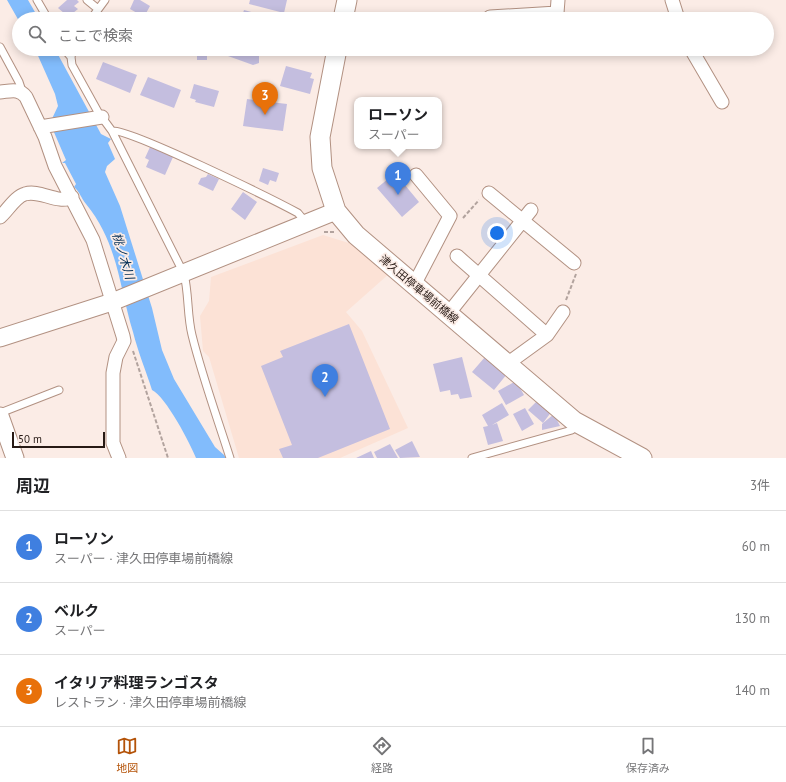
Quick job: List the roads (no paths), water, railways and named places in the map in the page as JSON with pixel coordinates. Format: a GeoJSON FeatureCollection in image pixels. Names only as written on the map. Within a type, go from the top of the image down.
{"type":"FeatureCollection","features":[{"type":"Feature","properties":{"kind":"main road"},"geometry":{"type":"LineString","coordinates":[[344,12],[346,0]]}},
{"type":"Feature","properties":{"kind":"main road","name":"津久田停車場前橋線"},"geometry":{"type":"LineString","coordinates":[[336,56],[320,137],[322,168],[336,211],[356,235],[574,422],[642,458]]}},
{"type":"Feature","properties":{"kind":"street"},"geometry":{"type":"LineString","coordinates":[[557,12],[558,0]]}},
{"type":"Feature","properties":{"kind":"street"},"geometry":{"type":"LineString","coordinates":[[672,0],[676,12]]}},
{"type":"Feature","properties":{"kind":"street"},"geometry":{"type":"LineString","coordinates":[[695,56],[722,102]]}},
{"type":"Feature","properties":{"kind":"street"},"geometry":{"type":"LineString","coordinates":[[0,92],[22,91],[43,126],[53,162],[72,197],[99,254],[115,301],[124,340],[116,357],[113,373],[113,443],[119,458]]}},
{"type":"Feature","properties":{"kind":"street"},"geometry":{"type":"LineString","coordinates":[[43,126],[99,118]]}},
{"type":"Feature","properties":{"kind":"street"},"geometry":{"type":"LineString","coordinates":[[414,285],[450,216],[416,175]]}},
{"type":"Feature","properties":{"kind":"street"},"geometry":{"type":"LineString","coordinates":[[0,217],[24,194],[30,193],[66,200],[72,197]]}},
{"type":"Feature","properties":{"kind":"street"},"geometry":{"type":"LineString","coordinates":[[489,193],[574,263]]}},
{"type":"Feature","properties":{"kind":"street"},"geometry":{"type":"LineString","coordinates":[[448,314],[531,210]]}},
{"type":"Feature","properties":{"kind":"street"},"geometry":{"type":"LineString","coordinates":[[0,338],[115,301],[336,211]]}},
{"type":"Feature","properties":{"kind":"street"},"geometry":{"type":"LineString","coordinates":[[457,256],[547,334]]}},
{"type":"Feature","properties":{"kind":"street"},"geometry":{"type":"LineString","coordinates":[[507,364],[547,334],[563,312]]}},
{"type":"Feature","properties":{"kind":"street"},"geometry":{"type":"LineString","coordinates":[[0,416],[4,443],[15,458]]}},
{"type":"Feature","properties":{"kind":"lane"},"geometry":{"type":"LineString","coordinates":[[38,0],[44,12]]}},
{"type":"Feature","properties":{"kind":"lane"},"geometry":{"type":"LineString","coordinates":[[87,0],[98,9]]}},
{"type":"Feature","properties":{"kind":"lane"},"geometry":{"type":"LineString","coordinates":[[96,12],[105,0]]}},
{"type":"Feature","properties":{"kind":"lane"},"geometry":{"type":"LineString","coordinates":[[0,47],[19,82],[22,91]]}},
{"type":"Feature","properties":{"kind":"lane"},"geometry":{"type":"LineString","coordinates":[[71,57],[72,65],[99,118],[112,131],[178,276],[187,286],[191,333],[230,458]]}},
{"type":"Feature","properties":{"kind":"lane"},"geometry":{"type":"LineString","coordinates":[[112,131],[118,131],[150,143],[221,175],[298,213],[307,224]]}},
{"type":"Feature","properties":{"kind":"lane"},"geometry":{"type":"LineString","coordinates":[[0,413],[59,390]]}},
{"type":"Feature","properties":{"kind":"lane"},"geometry":{"type":"LineString","coordinates":[[472,458],[494,455],[572,430],[574,422]]}},
{"type":"Feature","properties":{"kind":"water"},"geometry":{"type":"Polygon","coordinates":[[[7,0],[28,0],[35,12],[14,12],[7,0]]]}},
{"type":"Feature","properties":{"kind":"water","name":"桃ノ木川"},"geometry":{"type":"Polygon","coordinates":[[[38,56],[59,56],[101,134],[111,139],[108,143],[115,159],[107,166],[105,172],[120,206],[152,308],[162,350],[174,379],[215,447],[226,458],[196,458],[189,442],[164,401],[152,390],[128,315],[116,265],[105,234],[97,219],[74,187],[76,184],[65,163],[62,163],[66,160],[50,123],[58,106],[55,94],[38,56]]]}},
{"type":"Feature","properties":{"kind":"place","name":"イタリア料理ランゴスタ"},"geometry":{"type":"Point","coordinates":[265,115]}},
{"type":"Feature","properties":{"kind":"place","name":"ローソン"},"geometry":{"type":"Point","coordinates":[398,195]}},
{"type":"Feature","properties":{"kind":"place","name":"ベルク"},"geometry":{"type":"Point","coordinates":[325,397]}}]}
